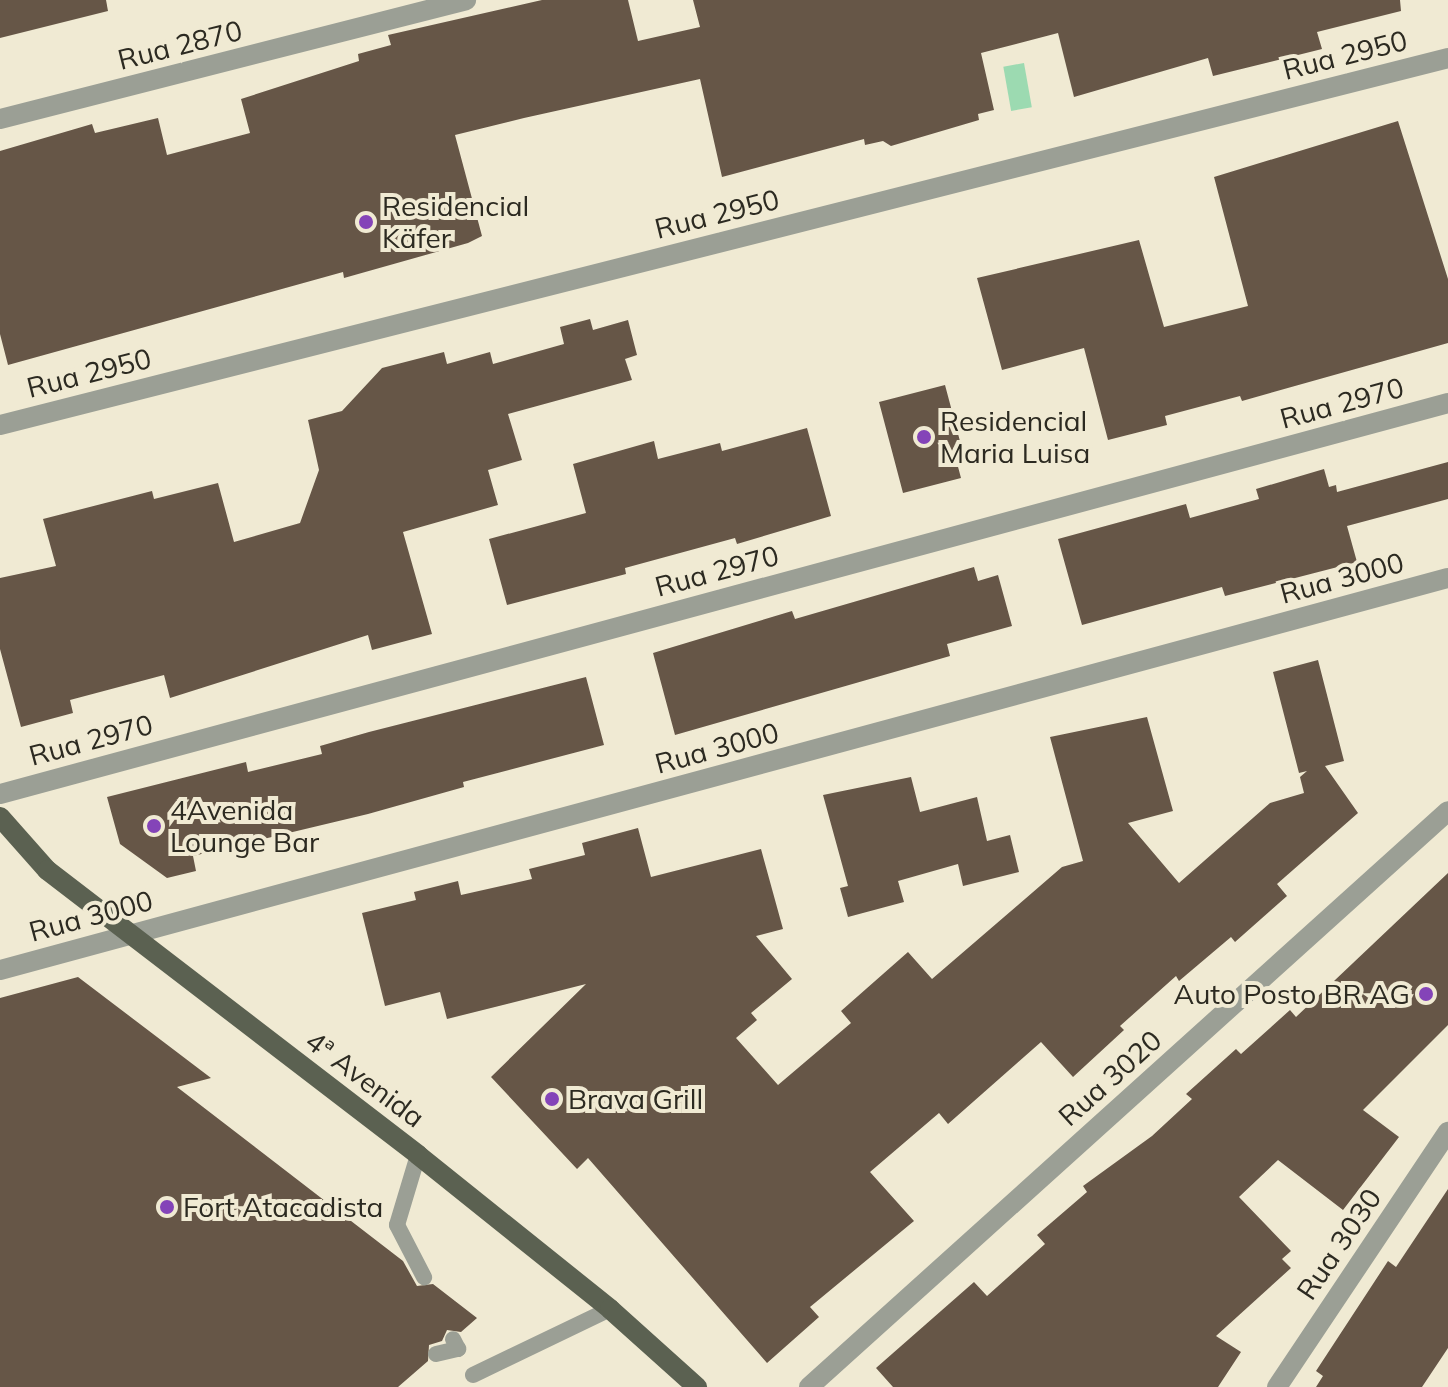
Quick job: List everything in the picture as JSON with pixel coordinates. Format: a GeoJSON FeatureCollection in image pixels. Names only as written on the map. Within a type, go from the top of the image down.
{"type":"FeatureCollection","features":[{"type":"Feature","properties":{"kind":"main road","name":"4ª Avenida"},"geometry":{"type":"LineString","coordinates":[[0,817],[47,870],[418,1155],[610,1309],[697,1387]]}},
{"type":"Feature","properties":{"kind":"street","name":"Rua 2870"},"geometry":{"type":"LineString","coordinates":[[0,119],[466,0]]}},
{"type":"Feature","properties":{"kind":"street","name":"Rua 2950"},"geometry":{"type":"LineString","coordinates":[[0,425],[1448,58]]}},
{"type":"Feature","properties":{"kind":"street","name":"Rua 2970"},"geometry":{"type":"LineString","coordinates":[[0,794],[1448,403]]}},
{"type":"Feature","properties":{"kind":"street","name":"Rua 3000"},"geometry":{"type":"LineString","coordinates":[[0,970],[1448,578]]}},
{"type":"Feature","properties":{"kind":"street","name":"Rua 3020"},"geometry":{"type":"LineString","coordinates":[[809,1387],[1448,811]]}},
{"type":"Feature","properties":{"kind":"street","name":"Rua 3030"},"geometry":{"type":"LineString","coordinates":[[1277,1387],[1448,1132]]}},
{"type":"Feature","properties":{"kind":"lane"},"geometry":{"type":"LineString","coordinates":[[418,1155],[397,1225],[424,1277]]}},
{"type":"Feature","properties":{"kind":"lane"},"geometry":{"type":"LineString","coordinates":[[473,1375],[610,1309]]}},
{"type":"Feature","properties":{"kind":"lane"},"geometry":{"type":"LineString","coordinates":[[436,1354],[458,1349],[453,1339]]}},
{"type":"Feature","properties":{"kind":"shaded area"},"geometry":{"type":"Polygon","coordinates":[[[1024,63],[1032,107],[1011,111],[1003,67],[1024,63]]]}},
{"type":"Feature","properties":{"kind":"building"},"geometry":{"type":"Polygon","coordinates":[[[0,0],[106,0],[108,11],[0,38],[0,0]]]}},
{"type":"Feature","properties":{"kind":"building"},"geometry":{"type":"Polygon","coordinates":[[[542,0],[628,0],[638,41],[700,27],[693,0],[1400,0],[1401,11],[1317,32],[1322,49],[1213,76],[1208,58],[1074,97],[1058,33],[981,53],[994,110],[978,114],[979,120],[891,146],[883,141],[865,145],[864,139],[722,177],[700,79],[455,135],[482,236],[468,243],[344,278],[343,272],[8,365],[0,334],[0,151],[92,124],[95,133],[158,118],[167,155],[250,133],[241,99],[359,61],[358,54],[391,45],[388,35],[542,0]]]}},
{"type":"Feature","properties":{"kind":"building"},"geometry":{"type":"Polygon","coordinates":[[[1398,121],[1448,279],[1448,343],[1242,401],[1240,396],[1165,416],[1167,425],[1108,440],[1084,348],[1002,370],[977,278],[1139,240],[1164,327],[1248,306],[1214,177],[1398,121]]]}},
{"type":"Feature","properties":{"kind":"building"},"geometry":{"type":"Polygon","coordinates":[[[590,319],[593,330],[628,320],[637,355],[625,359],[632,380],[508,414],[522,460],[488,470],[498,505],[403,532],[432,634],[372,650],[368,635],[170,698],[164,675],[70,700],[73,713],[21,727],[0,649],[0,578],[56,566],[43,519],[152,491],[154,499],[218,483],[234,542],[300,523],[319,470],[308,420],[342,411],[382,368],[444,352],[447,364],[490,352],[493,364],[564,344],[560,327],[590,319]]]}},
{"type":"Feature","properties":{"kind":"building","name":"Residencial Maria Luisa"},"geometry":{"type":"Polygon","coordinates":[[[945,385],[961,445],[953,448],[961,478],[903,493],[879,402],[945,385]]]}},
{"type":"Feature","properties":{"kind":"building"},"geometry":{"type":"Polygon","coordinates":[[[807,428],[831,516],[737,544],[735,538],[625,568],[626,574],[507,605],[489,539],[586,513],[573,464],[654,441],[658,459],[720,443],[722,451],[807,428]]]}},
{"type":"Feature","properties":{"kind":"building"},"geometry":{"type":"Polygon","coordinates":[[[1448,462],[1448,499],[1347,526],[1357,562],[1225,596],[1222,587],[1082,625],[1058,539],[1186,504],[1190,518],[1259,499],[1256,489],[1324,469],[1329,487],[1336,485],[1337,492],[1448,462]]]}},
{"type":"Feature","properties":{"kind":"building"},"geometry":{"type":"Polygon","coordinates":[[[974,567],[978,581],[998,575],[1012,626],[947,644],[950,656],[675,735],[653,653],[792,611],[795,619],[974,567]]]}},
{"type":"Feature","properties":{"kind":"building"},"geometry":{"type":"Polygon","coordinates":[[[1318,660],[1344,761],[1325,766],[1358,813],[1277,884],[1287,896],[1235,942],[1231,937],[1179,981],[1176,976],[1120,1026],[1124,1030],[1073,1077],[1041,1042],[948,1124],[939,1113],[870,1172],[914,1221],[810,1307],[819,1317],[767,1363],[588,1158],[577,1169],[491,1077],[586,984],[447,1019],[440,992],[385,1006],[362,913],[416,900],[414,892],[458,881],[461,895],[532,879],[529,869],[585,855],[582,843],[638,828],[651,877],[761,849],[783,929],[756,936],[792,979],[751,1013],[757,1020],[736,1038],[778,1085],[851,1023],[841,1011],[908,952],[932,979],[1062,867],[1083,861],[1050,737],[1147,717],[1173,811],[1128,823],[1179,883],[1270,803],[1304,793],[1300,777],[1307,771],[1299,773],[1273,672],[1318,660]]]}},
{"type":"Feature","properties":{"kind":"building"},"geometry":{"type":"Polygon","coordinates":[[[586,677],[604,745],[463,782],[464,787],[368,814],[193,856],[196,871],[167,878],[120,844],[107,797],[246,762],[248,772],[322,754],[320,746],[586,677]]]}},
{"type":"Feature","properties":{"kind":"building"},"geometry":{"type":"Polygon","coordinates":[[[911,777],[920,812],[977,797],[987,841],[1010,835],[1019,872],[963,886],[958,864],[898,881],[904,902],[848,917],[840,888],[848,886],[823,795],[911,777]]]}},
{"type":"Feature","properties":{"kind":"building"},"geometry":{"type":"Polygon","coordinates":[[[1448,873],[1448,1025],[1363,1110],[1399,1137],[1343,1210],[1278,1160],[1239,1197],[1291,1251],[1282,1259],[1291,1268],[1216,1336],[1241,1352],[1218,1387],[893,1387],[876,1368],[974,1282],[987,1296],[1045,1244],[1037,1235],[1087,1192],[1083,1186],[1152,1136],[1192,1099],[1186,1094],[1236,1049],[1241,1054],[1290,1010],[1296,1017],[1448,873]]]}},
{"type":"Feature","properties":{"kind":"building","name":"Fort Atacadista"},"geometry":{"type":"Polygon","coordinates":[[[78,977],[211,1078],[177,1087],[403,1261],[417,1286],[433,1284],[477,1318],[461,1332],[447,1330],[442,1341],[429,1345],[428,1361],[398,1387],[0,1387],[0,998],[78,977]]]}},
{"type":"Feature","properties":{"kind":"building"},"geometry":{"type":"Polygon","coordinates":[[[1448,1189],[1448,1348],[1422,1387],[1316,1387],[1323,1376],[1316,1371],[1388,1261],[1396,1267],[1448,1189]]]}},
{"type":"Feature","properties":{"kind":"place","name":"Residencial Käfer"},"geometry":{"type":"Point","coordinates":[366,222]}},
{"type":"Feature","properties":{"kind":"place","name":"Residencial Maria Luisa"},"geometry":{"type":"Point","coordinates":[924,437]}},
{"type":"Feature","properties":{"kind":"place","name":"4Avenida Lounge Bar"},"geometry":{"type":"Point","coordinates":[154,826]}},
{"type":"Feature","properties":{"kind":"place","name":"Auto Posto BR AG"},"geometry":{"type":"Point","coordinates":[1426,994]}},
{"type":"Feature","properties":{"kind":"place","name":"Brava Grill"},"geometry":{"type":"Point","coordinates":[552,1099]}},
{"type":"Feature","properties":{"kind":"place","name":"Fort Atacadista"},"geometry":{"type":"Point","coordinates":[167,1207]}}]}
